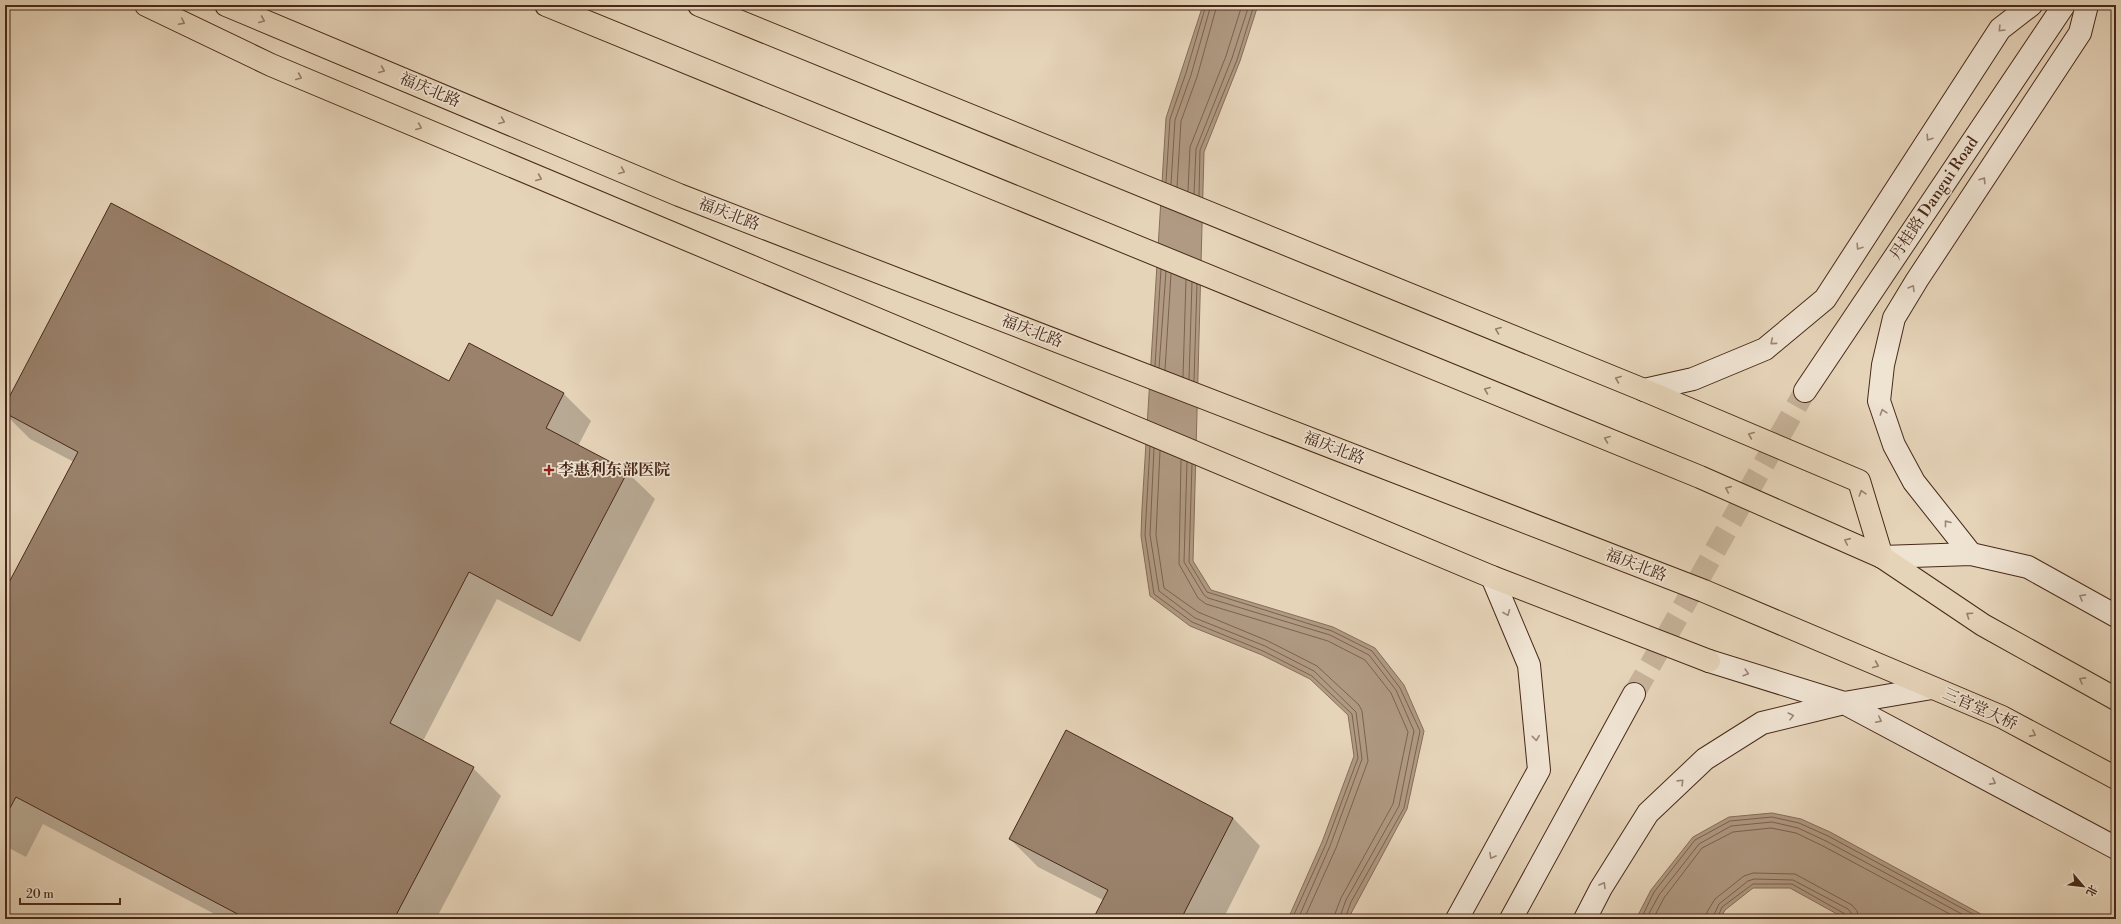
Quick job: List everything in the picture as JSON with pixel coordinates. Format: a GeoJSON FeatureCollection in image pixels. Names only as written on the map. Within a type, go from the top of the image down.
{"type":"FeatureCollection","features":[{"type":"Feature","properties":{"kind":"main road"},"geometry":{"type":"LineString","coordinates":[[146,5],[271,65],[1492,577],[1708,661]]}},
{"type":"Feature","properties":{"kind":"main road","name":"福庆北路"},"geometry":{"type":"LineString","coordinates":[[226,5],[679,195],[1704,591],[1840,650]]}},
{"type":"Feature","properties":{"kind":"main road"},"geometry":{"type":"LineString","coordinates":[[546,5],[1700,477],[1882,557],[1983,625],[2116,699]]}},
{"type":"Feature","properties":{"kind":"main road"},"geometry":{"type":"LineString","coordinates":[[699,5],[1644,390],[1859,480],[1882,557]]}},
{"type":"Feature","properties":{"kind":"main road","name":"三官堂大桥"},"geometry":{"type":"LineString","coordinates":[[1840,650],[2002,717],[2116,778]]}},
{"type":"Feature","properties":{"kind":"street"},"geometry":{"type":"LineString","coordinates":[[1644,390],[1693,379],[1765,349],[1825,299],[2000,29],[2031,5]]}},
{"type":"Feature","properties":{"kind":"street","name":"丹桂路 Dangui Road"},"geometry":{"type":"LineString","coordinates":[[1804,391],[2064,5]]}},
{"type":"Feature","properties":{"kind":"street"},"geometry":{"type":"LineString","coordinates":[[1971,554],[1914,482],[1894,446],[1879,401],[1883,365],[1894,318],[1917,280],[2080,33],[2087,5]]}},
{"type":"Feature","properties":{"kind":"street"},"geometry":{"type":"LineString","coordinates":[[1882,557],[1971,554],[2028,567],[2116,616]]}},
{"type":"Feature","properties":{"kind":"street"},"geometry":{"type":"LineString","coordinates":[[1457,919],[1539,770],[1529,665],[1492,577]]}},
{"type":"Feature","properties":{"kind":"street"},"geometry":{"type":"LineString","coordinates":[[1708,661],[1844,703],[2116,848]]}},
{"type":"Feature","properties":{"kind":"street"},"geometry":{"type":"LineString","coordinates":[[1585,919],[1601,888],[1648,813],[1705,759],[1762,723],[1844,703],[1932,688]]}},
{"type":"Feature","properties":{"kind":"street"},"geometry":{"type":"LineString","coordinates":[[1511,919],[1634,694]]}},
{"type":"Feature","properties":{"kind":"water"},"geometry":{"type":"Polygon","coordinates":[[[1203,5],[1258,5],[1240,61],[1204,152],[1193,561],[1211,590],[1333,627],[1375,648],[1404,685],[1424,731],[1407,809],[1348,919],[1288,919],[1322,842],[1354,756],[1348,715],[1310,679],[1262,655],[1190,626],[1150,596],[1141,536],[1166,118],[1203,5]]]}},
{"type":"Feature","properties":{"kind":"water"},"geometry":{"type":"Polygon","coordinates":[[[1772,813],[1801,819],[1830,832],[1990,919],[1846,919],[1790,888],[1753,888],[1725,910],[1720,919],[1636,919],[1651,890],[1693,837],[1729,817],[1772,813]]]}},
{"type":"Feature","properties":{"kind":"building"},"geometry":{"type":"Polygon","coordinates":[[[111,203],[449,381],[469,343],[564,393],[546,428],[628,471],[552,616],[469,572],[390,723],[474,767],[394,919],[247,919],[16,797],[5,817],[5,590],[78,452],[5,413],[5,405],[111,203]]]}},
{"type":"Feature","properties":{"kind":"building"},"geometry":{"type":"Polygon","coordinates":[[[1066,730],[1233,818],[1181,919],[1093,919],[1108,890],[1009,839],[1066,730]]]}},
{"type":"Feature","properties":{"kind":"tunnel"},"geometry":{"type":"LineString","coordinates":[[1634,694],[1805,391]]}},
{"type":"Feature","properties":{"kind":"place","name":"李惠利东部医院"},"geometry":{"type":"Point","coordinates":[549,470]}}]}
